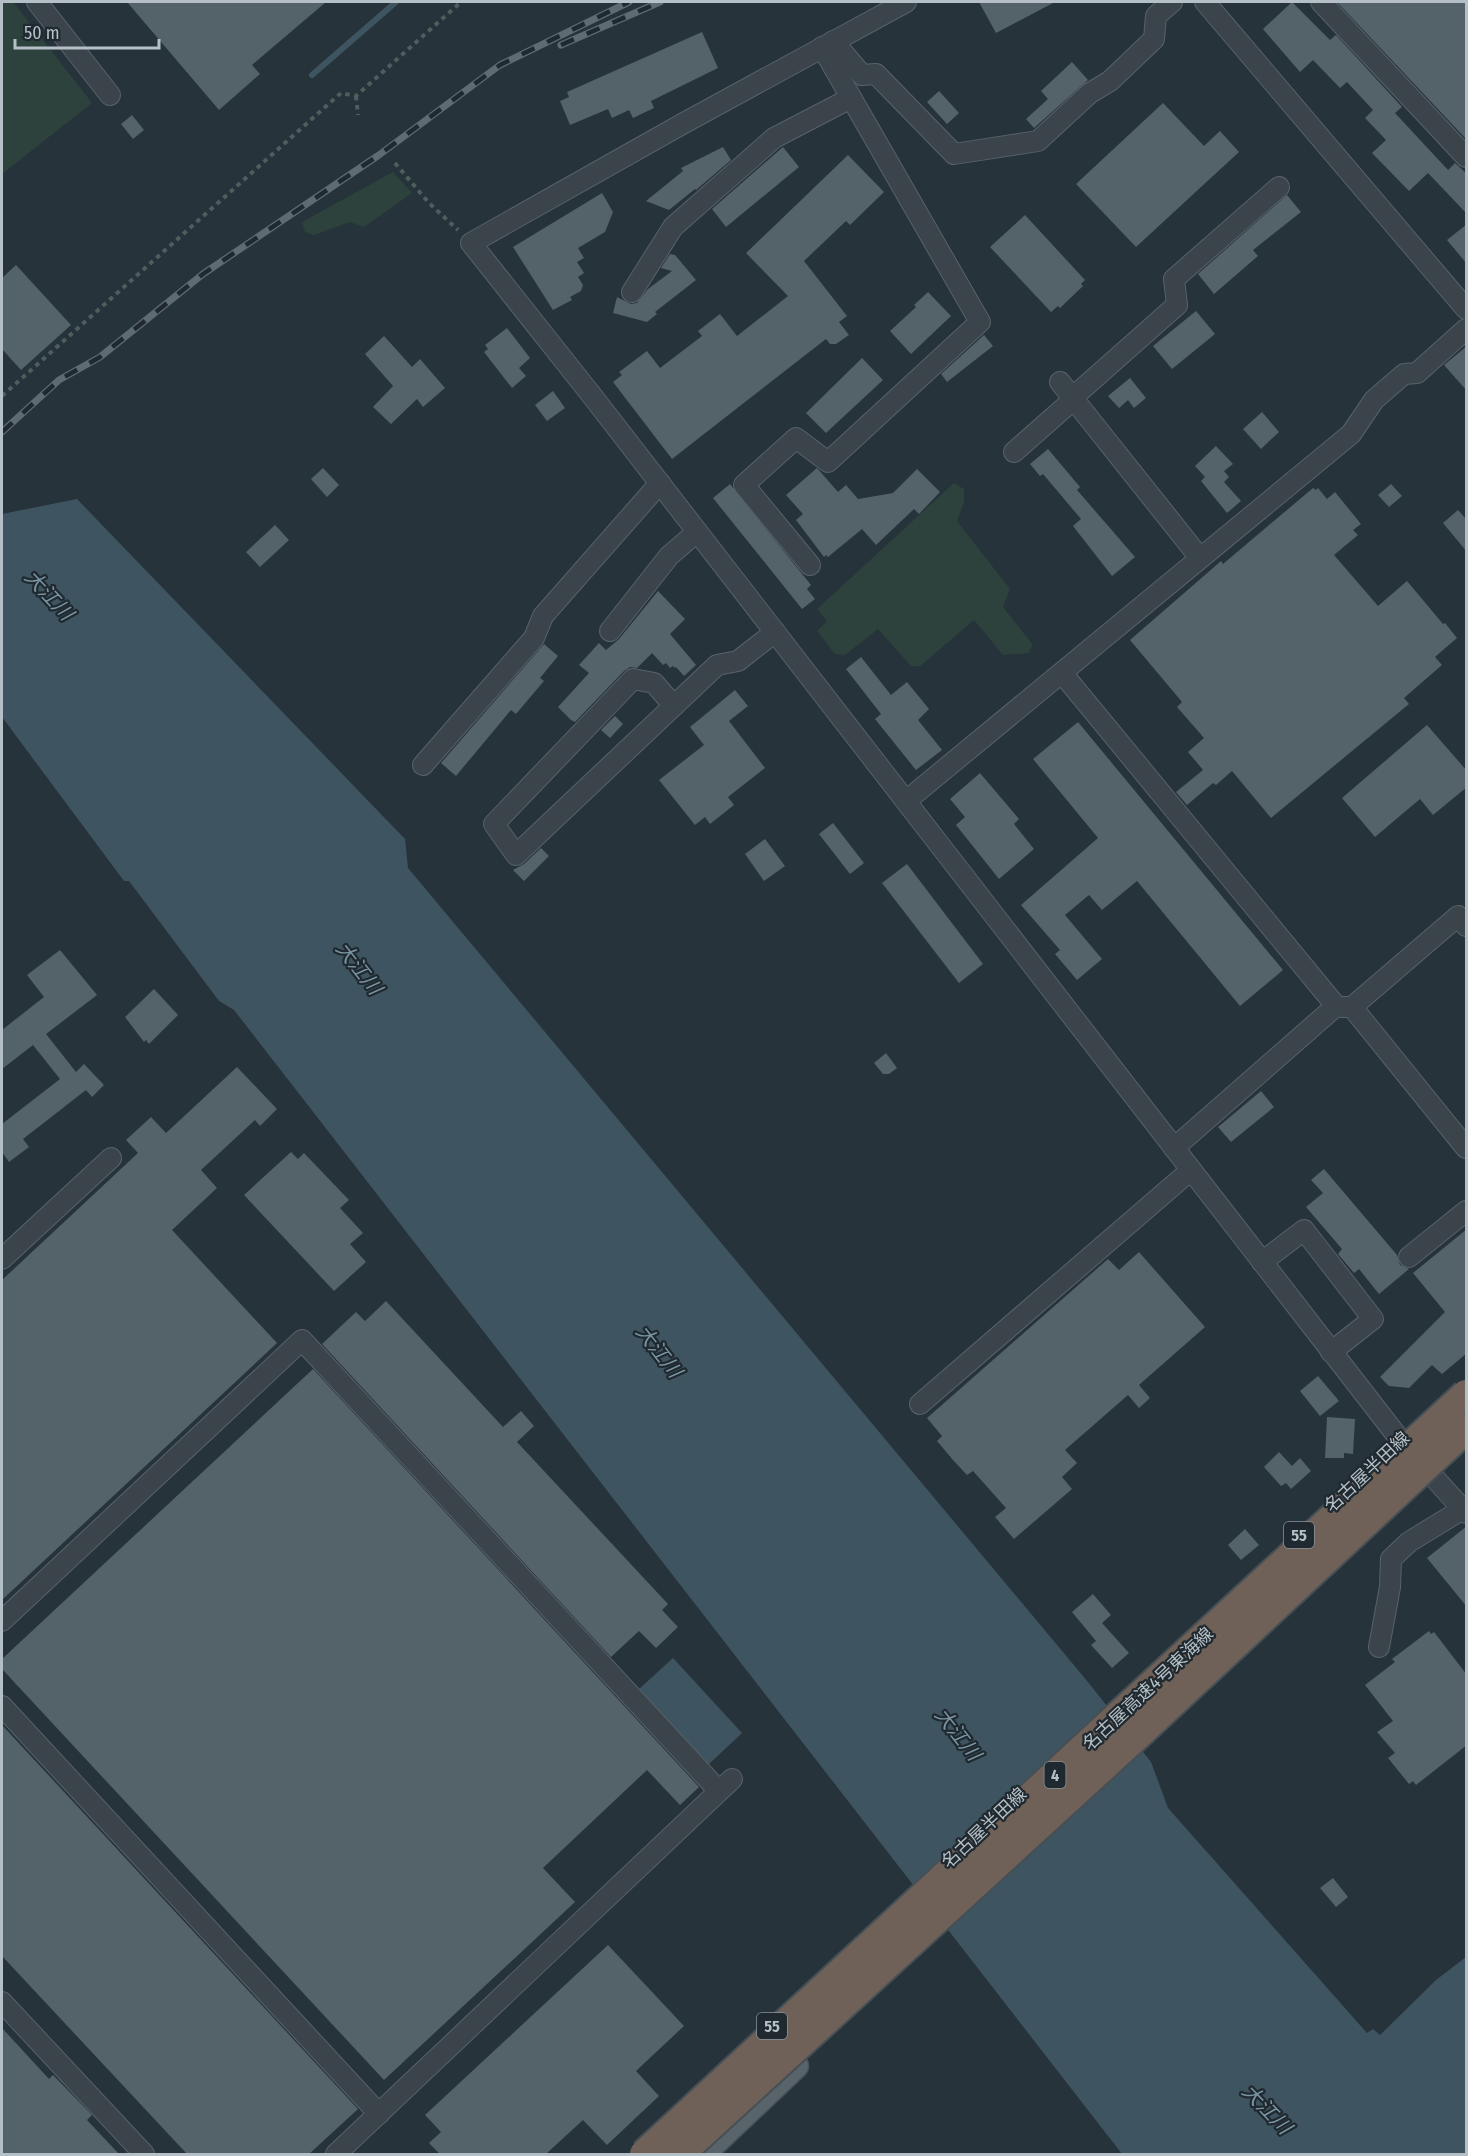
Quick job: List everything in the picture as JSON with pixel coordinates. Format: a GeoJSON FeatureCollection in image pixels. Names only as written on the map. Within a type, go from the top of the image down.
{"type":"FeatureCollection","features":[{"type":"Feature","properties":{"kind":"highway","name":"名古屋高速4号東海線"},"geometry":{"type":"LineString","coordinates":[[644,2154],[1467,1394]]}},
{"type":"Feature","properties":{"kind":"highway","name":"名古屋高速4号東海線"},"geometry":{"type":"LineString","coordinates":[[680,2154],[1145,1729],[1467,1429]]}},
{"type":"Feature","properties":{"kind":"main road","name":"名古屋半田線"},"geometry":{"type":"LineString","coordinates":[[633,2154],[1401,1442],[1467,1377]]}},
{"type":"Feature","properties":{"kind":"main road","name":"55"},"geometry":{"type":"LineString","coordinates":[[704,2154],[943,1926],[1467,1440]]}},
{"type":"Feature","properties":{"kind":"street"},"geometry":{"type":"LineString","coordinates":[[37,2],[110,95]]}},
{"type":"Feature","properties":{"kind":"street"},"geometry":{"type":"LineString","coordinates":[[906,2],[471,243],[660,483],[1401,1442],[1466,1510],[1409,1542],[1391,1559],[1390,1587],[1379,1647]]}},
{"type":"Feature","properties":{"kind":"street"},"geometry":{"type":"LineString","coordinates":[[827,44],[862,75],[876,74],[954,154],[1038,141],[1090,93],[1110,81],[1154,39],[1156,16],[1172,2]]}},
{"type":"Feature","properties":{"kind":"street"},"geometry":{"type":"LineString","coordinates":[[1205,2],[1467,309]]}},
{"type":"Feature","properties":{"kind":"street"},"geometry":{"type":"LineString","coordinates":[[1321,2],[1467,157]]}},
{"type":"Feature","properties":{"kind":"street"},"geometry":{"type":"LineString","coordinates":[[810,565],[744,485],[796,438],[828,462],[980,322],[851,98],[827,44]]}},
{"type":"Feature","properties":{"kind":"street"},"geometry":{"type":"LineString","coordinates":[[632,292],[673,227],[774,138],[851,98]]}},
{"type":"Feature","properties":{"kind":"street"},"geometry":{"type":"LineString","coordinates":[[1014,452],[1177,305],[1174,279],[1279,187]]}},
{"type":"Feature","properties":{"kind":"street"},"geometry":{"type":"LineString","coordinates":[[906,801],[1351,434],[1374,400],[1404,374],[1417,373],[1467,329]]}},
{"type":"Feature","properties":{"kind":"street"},"geometry":{"type":"LineString","coordinates":[[1060,382],[1200,558]]}},
{"type":"Feature","properties":{"kind":"street"},"geometry":{"type":"LineString","coordinates":[[423,765],[534,638],[543,616],[660,483]]}},
{"type":"Feature","properties":{"kind":"street"},"geometry":{"type":"LineString","coordinates":[[610,632],[669,556],[698,532]]}},
{"type":"Feature","properties":{"kind":"street"},"geometry":{"type":"LineString","coordinates":[[674,706],[654,683],[633,679],[494,824],[516,855],[599,776],[674,706],[717,665],[738,661],[775,632]]}},
{"type":"Feature","properties":{"kind":"street"},"geometry":{"type":"LineString","coordinates":[[1062,673],[1344,1007],[1467,1148]]}},
{"type":"Feature","properties":{"kind":"street"},"geometry":{"type":"LineString","coordinates":[[1174,1148],[1458,916],[1467,926]]}},
{"type":"Feature","properties":{"kind":"street"},"geometry":{"type":"LineString","coordinates":[[2,1259],[111,1158]]}},
{"type":"Feature","properties":{"kind":"street"},"geometry":{"type":"LineString","coordinates":[[920,1404],[1191,1170]]}},
{"type":"Feature","properties":{"kind":"street"},"geometry":{"type":"LineString","coordinates":[[1409,1257],[1467,1211]]}},
{"type":"Feature","properties":{"kind":"street"},"geometry":{"type":"LineString","coordinates":[[1262,1262],[1304,1230],[1373,1319],[1331,1352]]}},
{"type":"Feature","properties":{"kind":"street"},"geometry":{"type":"LineString","coordinates":[[2,1621],[302,1340],[725,1785],[336,2154]]}},
{"type":"Feature","properties":{"kind":"street"},"geometry":{"type":"LineString","coordinates":[[2,1706],[379,2114]]}},
{"type":"Feature","properties":{"kind":"street"},"geometry":{"type":"LineString","coordinates":[[2,2002],[144,2154]]}},
{"type":"Feature","properties":{"kind":"path"},"geometry":{"type":"LineString","coordinates":[[356,96],[461,2]]}},
{"type":"Feature","properties":{"kind":"path"},"geometry":{"type":"LineString","coordinates":[[2,396],[341,93],[356,96]]}},
{"type":"Feature","properties":{"kind":"path"},"geometry":{"type":"LineString","coordinates":[[356,96],[358,115]]}},
{"type":"Feature","properties":{"kind":"path"},"geometry":{"type":"LineString","coordinates":[[395,163],[429,203],[471,243]]}},
{"type":"Feature","properties":{"kind":"green space"},"geometry":{"type":"Polygon","coordinates":[[[2,2],[13,2],[92,103],[2,174],[2,2]]]}},
{"type":"Feature","properties":{"kind":"green space"},"geometry":{"type":"Polygon","coordinates":[[[393,172],[412,193],[364,227],[350,222],[314,235],[305,232],[302,222],[393,172]]]}},
{"type":"Feature","properties":{"kind":"green space"},"geometry":{"type":"Polygon","coordinates":[[[954,483],[964,489],[964,502],[957,521],[1010,589],[1003,607],[1033,645],[1028,653],[1003,655],[974,620],[920,666],[911,666],[878,629],[845,655],[835,654],[817,631],[827,621],[817,609],[954,483]]]}},
{"type":"Feature","properties":{"kind":"water","name":"大江川"},"geometry":{"type":"Polygon","coordinates":[[[77,499],[405,839],[408,868],[1088,1682],[1151,1762],[1168,1808],[1367,2033],[1373,2029],[1380,2035],[1436,1980],[1466,1957],[1466,2154],[1122,2154],[234,1010],[219,1001],[129,881],[124,881],[2,717],[2,514],[77,499]]]}},
{"type":"Feature","properties":{"kind":"water"},"geometry":{"type":"Polygon","coordinates":[[[673,1658],[742,1733],[708,1765],[638,1690],[673,1658]]]}},
{"type":"Feature","properties":{"kind":"building"},"geometry":{"type":"Polygon","coordinates":[[[127,2],[326,2],[252,65],[260,74],[219,110],[127,2]]]}},
{"type":"Feature","properties":{"kind":"building"},"geometry":{"type":"Polygon","coordinates":[[[979,2],[1055,2],[996,33],[979,2]]]}},
{"type":"Feature","properties":{"kind":"building"},"geometry":{"type":"Polygon","coordinates":[[[1292,2],[1330,40],[1336,35],[1402,107],[1395,113],[1448,170],[1455,163],[1467,174],[1467,214],[1428,173],[1409,191],[1372,153],[1386,140],[1365,118],[1373,110],[1347,82],[1340,88],[1313,60],[1300,72],[1263,29],[1292,2]]]}},
{"type":"Feature","properties":{"kind":"building"},"geometry":{"type":"Polygon","coordinates":[[[1337,2],[1467,2],[1467,140],[1337,2]]]}},
{"type":"Feature","properties":{"kind":"building"},"geometry":{"type":"Polygon","coordinates":[[[702,32],[718,68],[651,101],[654,108],[633,118],[629,110],[612,118],[608,109],[570,125],[560,101],[569,97],[567,92],[702,32]]]}},
{"type":"Feature","properties":{"kind":"building"},"geometry":{"type":"Polygon","coordinates":[[[1072,62],[1088,80],[1034,128],[1026,119],[1048,99],[1041,91],[1072,62]]]}},
{"type":"Feature","properties":{"kind":"building"},"geometry":{"type":"Polygon","coordinates":[[[939,91],[959,113],[947,124],[927,102],[939,91]]]}},
{"type":"Feature","properties":{"kind":"building"},"geometry":{"type":"Polygon","coordinates":[[[1163,103],[1204,146],[1220,131],[1239,152],[1136,247],[1076,184],[1163,103]]]}},
{"type":"Feature","properties":{"kind":"building"},"geometry":{"type":"Polygon","coordinates":[[[132,115],[144,130],[133,139],[121,124],[132,115]]]}},
{"type":"Feature","properties":{"kind":"building"},"geometry":{"type":"Polygon","coordinates":[[[723,147],[731,160],[669,210],[646,201],[683,171],[681,168],[723,147]]]}},
{"type":"Feature","properties":{"kind":"building"},"geometry":{"type":"Polygon","coordinates":[[[783,147],[799,167],[726,227],[712,209],[783,147]]]}},
{"type":"Feature","properties":{"kind":"building"},"geometry":{"type":"Polygon","coordinates":[[[848,155],[884,192],[850,225],[846,221],[804,261],[847,316],[839,322],[849,335],[836,344],[830,344],[826,339],[672,459],[613,382],[622,375],[619,372],[647,351],[660,368],[702,336],[698,331],[720,314],[737,336],[788,296],[746,253],[848,155]]]}},
{"type":"Feature","properties":{"kind":"building"},"geometry":{"type":"Polygon","coordinates":[[[602,193],[613,212],[605,232],[578,248],[584,258],[577,262],[584,273],[578,277],[583,285],[581,291],[570,297],[572,300],[553,310],[513,247],[602,193]]]}},
{"type":"Feature","properties":{"kind":"building"},"geometry":{"type":"Polygon","coordinates":[[[1287,195],[1301,212],[1253,250],[1258,256],[1214,294],[1198,274],[1287,195]]]}},
{"type":"Feature","properties":{"kind":"building"},"geometry":{"type":"Polygon","coordinates":[[[1025,215],[1085,280],[1081,284],[1083,286],[1060,308],[1058,306],[1051,312],[990,247],[1025,215]]]}},
{"type":"Feature","properties":{"kind":"building"},"geometry":{"type":"Polygon","coordinates":[[[1467,224],[1467,264],[1447,240],[1467,224]]]}},
{"type":"Feature","properties":{"kind":"building"},"geometry":{"type":"Polygon","coordinates":[[[670,254],[675,255],[696,280],[655,312],[657,314],[647,322],[613,313],[617,297],[631,304],[637,303],[648,289],[672,271],[661,268],[670,254]]]}},
{"type":"Feature","properties":{"kind":"building"},"geometry":{"type":"Polygon","coordinates":[[[16,265],[71,325],[21,370],[2,349],[2,278],[16,265]]]}},
{"type":"Feature","properties":{"kind":"building"},"geometry":{"type":"Polygon","coordinates":[[[928,292],[951,316],[911,354],[890,331],[916,307],[914,305],[928,292]]]}},
{"type":"Feature","properties":{"kind":"building"},"geometry":{"type":"Polygon","coordinates":[[[1196,311],[1215,334],[1172,369],[1153,346],[1196,311]]]}},
{"type":"Feature","properties":{"kind":"building"},"geometry":{"type":"Polygon","coordinates":[[[507,328],[530,358],[519,368],[526,376],[512,388],[484,352],[488,349],[485,345],[507,328]]]}},
{"type":"Feature","properties":{"kind":"building"},"geometry":{"type":"Polygon","coordinates":[[[984,335],[993,346],[947,382],[941,374],[984,335]]]}},
{"type":"Feature","properties":{"kind":"building"},"geometry":{"type":"Polygon","coordinates":[[[384,336],[412,367],[420,359],[445,388],[423,407],[417,399],[391,424],[373,407],[393,386],[365,354],[384,336]]]}},
{"type":"Feature","properties":{"kind":"building"},"geometry":{"type":"Polygon","coordinates":[[[1467,346],[1467,391],[1444,365],[1467,346]]]}},
{"type":"Feature","properties":{"kind":"building"},"geometry":{"type":"Polygon","coordinates":[[[862,358],[883,380],[826,433],[806,413],[862,358]]]}},
{"type":"Feature","properties":{"kind":"building"},"geometry":{"type":"Polygon","coordinates":[[[1130,378],[1146,398],[1134,408],[1128,400],[1119,408],[1108,396],[1130,378]]]}},
{"type":"Feature","properties":{"kind":"building"},"geometry":{"type":"Polygon","coordinates":[[[553,391],[565,408],[547,421],[535,405],[553,391]]]}},
{"type":"Feature","properties":{"kind":"building"},"geometry":{"type":"Polygon","coordinates":[[[1262,412],[1279,432],[1261,449],[1243,429],[1262,412]]]}},
{"type":"Feature","properties":{"kind":"building"},"geometry":{"type":"Polygon","coordinates":[[[1216,446],[1233,464],[1224,471],[1229,477],[1224,482],[1241,501],[1227,513],[1201,481],[1205,477],[1195,466],[1216,446]]]}},
{"type":"Feature","properties":{"kind":"building"},"geometry":{"type":"Polygon","coordinates":[[[1048,449],[1080,487],[1077,490],[1135,557],[1112,576],[1073,526],[1081,519],[1043,474],[1040,476],[1030,464],[1048,449]]]}},
{"type":"Feature","properties":{"kind":"building"},"geometry":{"type":"Polygon","coordinates":[[[323,468],[339,485],[327,497],[311,479],[323,468]]]}},
{"type":"Feature","properties":{"kind":"building"},"geometry":{"type":"Polygon","coordinates":[[[817,468],[838,492],[846,485],[858,499],[893,493],[917,469],[940,492],[919,514],[914,509],[876,545],[862,529],[828,557],[826,555],[824,557],[796,520],[803,514],[786,495],[817,468]]]}},
{"type":"Feature","properties":{"kind":"building"},"geometry":{"type":"Polygon","coordinates":[[[730,484],[811,585],[807,589],[815,599],[802,609],[713,498],[730,484]]]}},
{"type":"Feature","properties":{"kind":"building"},"geometry":{"type":"Polygon","coordinates":[[[1391,484],[1402,496],[1389,507],[1378,495],[1391,484]]]}},
{"type":"Feature","properties":{"kind":"building"},"geometry":{"type":"Polygon","coordinates":[[[1313,488],[1316,490],[1318,488],[1327,499],[1335,492],[1361,524],[1353,530],[1358,535],[1334,555],[1378,606],[1407,581],[1457,638],[1435,657],[1442,665],[1404,698],[1409,704],[1271,818],[1232,771],[1216,785],[1213,783],[1187,805],[1176,792],[1203,770],[1188,752],[1204,738],[1177,707],[1182,702],[1130,640],[1221,561],[1223,564],[1313,488]]]}},
{"type":"Feature","properties":{"kind":"building"},"geometry":{"type":"Polygon","coordinates":[[[1458,510],[1467,520],[1467,552],[1443,523],[1458,510]]]}},
{"type":"Feature","properties":{"kind":"building"},"geometry":{"type":"Polygon","coordinates":[[[275,525],[289,540],[260,567],[246,552],[275,525]]]}},
{"type":"Feature","properties":{"kind":"building"},"geometry":{"type":"Polygon","coordinates":[[[658,591],[685,619],[670,634],[696,665],[684,676],[676,667],[670,668],[666,663],[663,665],[652,653],[637,668],[630,667],[624,671],[575,722],[571,720],[558,707],[589,673],[579,665],[599,643],[606,650],[619,639],[658,591]]]}},
{"type":"Feature","properties":{"kind":"building"},"geometry":{"type":"Polygon","coordinates":[[[544,644],[558,656],[540,678],[544,681],[516,714],[511,710],[456,776],[441,763],[544,644]]]}},
{"type":"Feature","properties":{"kind":"building"},"geometry":{"type":"Polygon","coordinates":[[[861,657],[891,695],[907,682],[929,709],[918,720],[942,750],[916,770],[875,719],[881,714],[846,669],[861,657]]]}},
{"type":"Feature","properties":{"kind":"building"},"geometry":{"type":"Polygon","coordinates":[[[735,690],[748,706],[729,721],[765,768],[728,797],[734,805],[710,824],[705,817],[695,825],[659,780],[704,745],[690,727],[735,690]]]}},
{"type":"Feature","properties":{"kind":"building"},"geometry":{"type":"Polygon","coordinates":[[[615,716],[623,724],[610,738],[601,730],[615,716]]]}},
{"type":"Feature","properties":{"kind":"building"},"geometry":{"type":"Polygon","coordinates":[[[1078,722],[1283,970],[1240,1006],[1137,881],[1102,910],[1089,895],[1065,915],[1102,959],[1077,980],[1055,954],[1060,950],[1021,905],[1098,838],[1033,759],[1078,722]]]}},
{"type":"Feature","properties":{"kind":"building"},"geometry":{"type":"Polygon","coordinates":[[[1427,725],[1467,771],[1467,787],[1433,815],[1420,799],[1375,837],[1342,798],[1427,725]]]}},
{"type":"Feature","properties":{"kind":"building"},"geometry":{"type":"Polygon","coordinates":[[[980,773],[1019,819],[1014,824],[1034,849],[999,879],[956,825],[965,817],[950,799],[980,773]]]}},
{"type":"Feature","properties":{"kind":"building"},"geometry":{"type":"Polygon","coordinates":[[[833,823],[864,863],[850,874],[819,834],[833,823]]]}},
{"type":"Feature","properties":{"kind":"building"},"geometry":{"type":"Polygon","coordinates":[[[765,839],[785,866],[764,881],[745,854],[765,839]]]}},
{"type":"Feature","properties":{"kind":"building"},"geometry":{"type":"Polygon","coordinates":[[[541,848],[549,856],[524,881],[513,870],[524,864],[541,848]]]}},
{"type":"Feature","properties":{"kind":"building"},"geometry":{"type":"Polygon","coordinates":[[[907,864],[983,964],[959,983],[882,883],[907,864]]]}},
{"type":"Feature","properties":{"kind":"building"},"geometry":{"type":"Polygon","coordinates":[[[60,950],[97,995],[46,1034],[76,1072],[84,1064],[104,1085],[92,1097],[86,1090],[23,1139],[29,1147],[9,1162],[2,1152],[2,1124],[60,1079],[33,1045],[2,1069],[2,1030],[44,997],[27,975],[60,950]]]}},
{"type":"Feature","properties":{"kind":"building"},"geometry":{"type":"Polygon","coordinates":[[[154,989],[178,1015],[149,1044],[146,1040],[144,1042],[125,1017],[154,989]]]}},
{"type":"Feature","properties":{"kind":"building"},"geometry":{"type":"Polygon","coordinates":[[[886,1053],[897,1068],[889,1074],[883,1074],[874,1063],[886,1053]]]}},
{"type":"Feature","properties":{"kind":"building"},"geometry":{"type":"Polygon","coordinates":[[[237,1067],[277,1109],[260,1126],[255,1120],[201,1170],[217,1188],[172,1230],[277,1343],[2,1600],[2,1280],[138,1153],[126,1140],[151,1117],[166,1133],[237,1067]]]}},
{"type":"Feature","properties":{"kind":"building"},"geometry":{"type":"Polygon","coordinates":[[[1261,1091],[1274,1107],[1231,1142],[1218,1127],[1261,1091]]]}},
{"type":"Feature","properties":{"kind":"building"},"geometry":{"type":"Polygon","coordinates":[[[291,1152],[298,1159],[304,1153],[349,1200],[340,1208],[363,1233],[350,1244],[366,1262],[334,1291],[244,1195],[291,1152]]]}},
{"type":"Feature","properties":{"kind":"building"},"geometry":{"type":"Polygon","coordinates":[[[1324,1169],[1397,1255],[1400,1265],[1409,1269],[1379,1294],[1359,1269],[1354,1273],[1338,1254],[1342,1249],[1306,1207],[1323,1193],[1311,1180],[1324,1169]]]}},
{"type":"Feature","properties":{"kind":"building"},"geometry":{"type":"Polygon","coordinates":[[[1467,1229],[1467,1353],[1442,1374],[1432,1365],[1409,1388],[1389,1386],[1380,1377],[1445,1312],[1413,1273],[1467,1229]]]}},
{"type":"Feature","properties":{"kind":"building"},"geometry":{"type":"Polygon","coordinates":[[[1139,1252],[1205,1327],[1139,1385],[1150,1398],[1139,1408],[1128,1395],[1065,1450],[1077,1463],[1062,1477],[1072,1489],[1014,1539],[995,1517],[1006,1508],[973,1471],[967,1475],[953,1460],[937,1441],[942,1436],[927,1418],[1108,1259],[1119,1270],[1139,1252]]]}},
{"type":"Feature","properties":{"kind":"building"},"geometry":{"type":"Polygon","coordinates":[[[386,1301],[503,1427],[521,1411],[534,1426],[517,1442],[668,1604],[662,1610],[678,1627],[656,1648],[639,1631],[611,1657],[322,1344],[356,1312],[365,1321],[386,1301]]]}},
{"type":"Feature","properties":{"kind":"building"},"geometry":{"type":"Polygon","coordinates":[[[313,1369],[699,1787],[680,1805],[647,1770],[543,1868],[575,1902],[384,2080],[2,1669],[2,1659],[313,1369]]]}},
{"type":"Feature","properties":{"kind":"building"},"geometry":{"type":"Polygon","coordinates":[[[1318,1376],[1339,1401],[1320,1416],[1300,1391],[1318,1376]]]}},
{"type":"Feature","properties":{"kind":"building"},"geometry":{"type":"Polygon","coordinates":[[[1327,1417],[1355,1419],[1353,1454],[1344,1453],[1344,1458],[1325,1458],[1327,1417]]]}},
{"type":"Feature","properties":{"kind":"building"},"geometry":{"type":"Polygon","coordinates":[[[1279,1452],[1292,1466],[1300,1458],[1311,1471],[1291,1489],[1286,1483],[1281,1486],[1264,1467],[1279,1452]]]}},
{"type":"Feature","properties":{"kind":"building"},"geometry":{"type":"Polygon","coordinates":[[[1467,1526],[1467,1607],[1427,1558],[1467,1526]]]}},
{"type":"Feature","properties":{"kind":"building"},"geometry":{"type":"Polygon","coordinates":[[[1245,1529],[1259,1545],[1241,1560],[1228,1545],[1245,1529]]]}},
{"type":"Feature","properties":{"kind":"building"},"geometry":{"type":"Polygon","coordinates":[[[1093,1594],[1111,1615],[1102,1623],[1129,1653],[1112,1668],[1091,1645],[1096,1641],[1072,1612],[1093,1594]]]}},
{"type":"Feature","properties":{"kind":"building"},"geometry":{"type":"Polygon","coordinates":[[[1429,1631],[1431,1634],[1434,1632],[1467,1675],[1467,1745],[1416,1785],[1413,1781],[1409,1784],[1388,1758],[1395,1753],[1377,1732],[1393,1721],[1365,1685],[1395,1662],[1392,1659],[1429,1631]]]}},
{"type":"Feature","properties":{"kind":"building"},"geometry":{"type":"Polygon","coordinates":[[[2,1725],[358,2109],[309,2154],[187,2154],[2,1956],[2,1725]]]}},
{"type":"Feature","properties":{"kind":"building"},"geometry":{"type":"Polygon","coordinates":[[[1333,1878],[1348,1897],[1336,1907],[1320,1888],[1333,1878]]]}},
{"type":"Feature","properties":{"kind":"building"},"geometry":{"type":"Polygon","coordinates":[[[608,1945],[684,2026],[636,2071],[659,2096],[607,2145],[583,2120],[546,2154],[440,2154],[429,2143],[441,2132],[425,2115],[608,1945]]]}},
{"type":"Feature","properties":{"kind":"building"},"geometry":{"type":"Polygon","coordinates":[[[2,2028],[49,2079],[53,2075],[92,2115],[87,2120],[119,2154],[2,2154],[2,2028]]]}},
{"type":"Feature","properties":{"kind":"waterway"},"geometry":{"type":"LineString","coordinates":[[312,75],[396,2]]}},
{"type":"Feature","properties":{"kind":"railway"},"geometry":{"type":"LineString","coordinates":[[2,432],[59,380],[100,357],[203,274],[379,155],[500,65],[629,2]]}},
{"type":"Feature","properties":{"kind":"railway"},"geometry":{"type":"LineString","coordinates":[[561,45],[660,2]]}}]}
